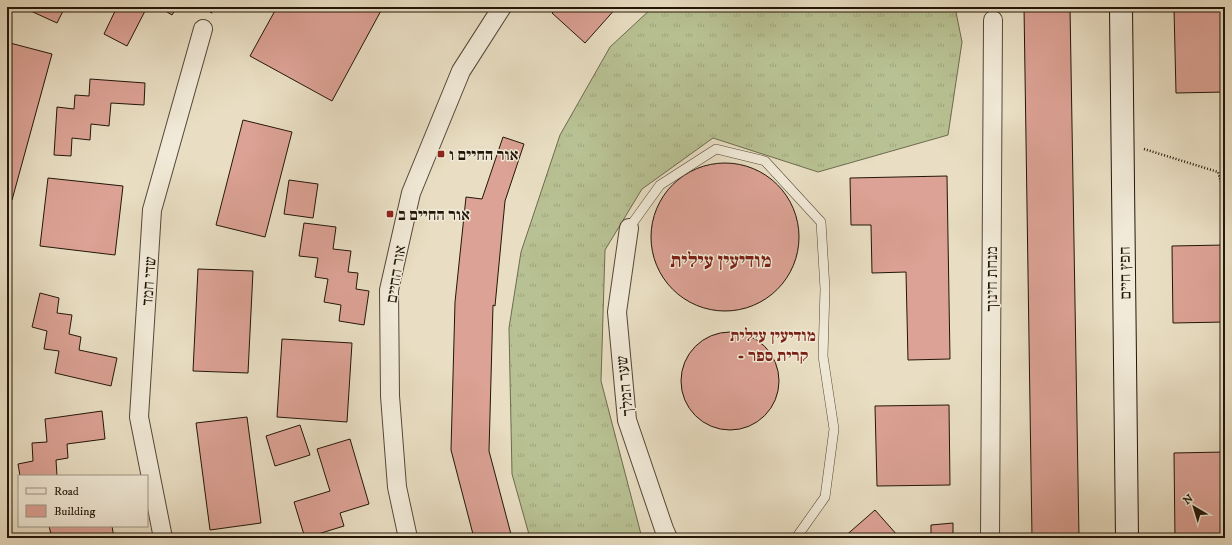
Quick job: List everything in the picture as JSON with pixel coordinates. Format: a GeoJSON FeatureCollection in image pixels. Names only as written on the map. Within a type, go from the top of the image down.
{"type":"FeatureCollection","features":[{"type":"Feature","properties":{"kind":"street","name":"אור החיים"},"geometry":{"type":"LineString","coordinates":[[408,538],[397,487],[390,396],[390,290],[411,193],[461,71],[502,7]]}},
{"type":"Feature","properties":{"kind":"street","name":"חפץ חיים"},"geometry":{"type":"LineString","coordinates":[[1120,7],[1127,538]]}},
{"type":"Feature","properties":{"kind":"street","name":"מנחת חינוך"},"geometry":{"type":"LineString","coordinates":[[990,538],[993,20]]}},
{"type":"Feature","properties":{"kind":"street","name":"שדי חמד"},"geometry":{"type":"LineString","coordinates":[[163,538],[139,417],[152,210],[203,29]]}},
{"type":"Feature","properties":{"kind":"street","name":"שער המלך"},"geometry":{"type":"LineString","coordinates":[[629,228],[617,312],[627,420],[668,538]]}},
{"type":"Feature","properties":{"kind":"lane"},"geometry":{"type":"LineString","coordinates":[[629,228],[660,185],[716,149],[765,160],[821,222],[825,289],[823,356],[834,429],[825,497],[796,538]]}},
{"type":"Feature","properties":{"kind":"path"},"geometry":{"type":"LineString","coordinates":[[1122,143],[1218,172],[1225,195]]}},
{"type":"Feature","properties":{"kind":"green space"},"geometry":{"type":"Polygon","coordinates":[[[653,7],[955,7],[962,42],[948,135],[818,172],[713,138],[642,189],[605,250],[601,381],[642,538],[530,538],[512,474],[509,328],[521,252],[560,135],[610,47],[653,7]]]}},
{"type":"Feature","properties":{"kind":"building"},"geometry":{"type":"Polygon","coordinates":[[[22,7],[65,7],[57,23],[22,7]]]}},
{"type":"Feature","properties":{"kind":"building"},"geometry":{"type":"Polygon","coordinates":[[[117,7],[138,7],[145,11],[127,46],[104,34],[117,7]]]}},
{"type":"Feature","properties":{"kind":"building"},"geometry":{"type":"Polygon","coordinates":[[[159,7],[177,7],[172,15],[159,7]]]}},
{"type":"Feature","properties":{"kind":"building"},"geometry":{"type":"Polygon","coordinates":[[[277,7],[383,7],[332,101],[250,56],[277,7]]]}},
{"type":"Feature","properties":{"kind":"building"},"geometry":{"type":"Polygon","coordinates":[[[557,7],[617,7],[585,43],[552,13],[557,7]]]}},
{"type":"Feature","properties":{"kind":"building"},"geometry":{"type":"Polygon","coordinates":[[[1024,7],[1070,7],[1079,538],[1032,538],[1024,7]]]}},
{"type":"Feature","properties":{"kind":"building"},"geometry":{"type":"Polygon","coordinates":[[[1225,8],[1225,92],[1176,93],[1174,9],[1225,8]]]}},
{"type":"Feature","properties":{"kind":"building"},"geometry":{"type":"Polygon","coordinates":[[[10,43],[52,54],[12,200],[7,198],[7,52],[10,43]]]}},
{"type":"Feature","properties":{"kind":"building"},"geometry":{"type":"Polygon","coordinates":[[[90,79],[145,83],[144,105],[111,103],[109,126],[91,124],[90,140],[72,138],[71,156],[54,155],[57,107],[74,109],[75,95],[89,96],[90,79]]]}},
{"type":"Feature","properties":{"kind":"building"},"geometry":{"type":"Polygon","coordinates":[[[243,120],[292,132],[265,237],[216,225],[243,120]]]}},
{"type":"Feature","properties":{"kind":"building"},"geometry":{"type":"Polygon","coordinates":[[[503,137],[524,144],[505,201],[495,306],[493,305],[489,451],[512,538],[474,538],[451,450],[455,302],[466,197],[482,199],[503,137]]]}},
{"type":"Feature","properties":{"kind":"building"},"geometry":{"type":"Polygon","coordinates":[[[718,163],[732,163],[747,166],[760,171],[778,184],[791,202],[794,209],[798,222],[798,252],[794,265],[791,272],[778,290],[760,303],[753,306],[740,310],[718,311],[703,308],[690,303],[678,295],[667,284],[659,272],[654,259],[651,244],[651,230],[654,215],[659,202],[667,190],[678,179],[690,171],[703,166],[718,163]]]}},
{"type":"Feature","properties":{"kind":"building"},"geometry":{"type":"Polygon","coordinates":[[[947,176],[950,359],[908,360],[906,272],[872,273],[871,225],[851,225],[850,178],[947,176]]]}},
{"type":"Feature","properties":{"kind":"building"},"geometry":{"type":"Polygon","coordinates":[[[48,178],[123,186],[115,255],[40,246],[48,178]]]}},
{"type":"Feature","properties":{"kind":"building"},"geometry":{"type":"Polygon","coordinates":[[[289,180],[318,184],[313,218],[284,214],[289,180]]]}},
{"type":"Feature","properties":{"kind":"building"},"geometry":{"type":"Polygon","coordinates":[[[304,223],[336,227],[333,249],[351,251],[348,272],[358,273],[356,289],[369,291],[364,325],[339,321],[341,305],[324,302],[328,279],[315,277],[318,258],[299,256],[304,223]]]}},
{"type":"Feature","properties":{"kind":"building"},"geometry":{"type":"Polygon","coordinates":[[[1225,245],[1225,322],[1173,323],[1172,246],[1225,245]]]}},
{"type":"Feature","properties":{"kind":"building"},"geometry":{"type":"Polygon","coordinates":[[[198,269],[253,271],[248,373],[193,371],[198,269]]]}},
{"type":"Feature","properties":{"kind":"building"},"geometry":{"type":"Polygon","coordinates":[[[40,293],[59,298],[57,313],[72,315],[69,334],[81,337],[79,350],[117,358],[111,386],[55,373],[59,351],[44,349],[47,331],[32,327],[40,293]]]}},
{"type":"Feature","properties":{"kind":"building"},"geometry":{"type":"Polygon","coordinates":[[[730,332],[749,336],[765,346],[775,362],[779,381],[775,400],[765,416],[749,426],[730,430],[711,426],[695,416],[685,400],[681,381],[685,362],[695,346],[711,336],[730,332]]]}},
{"type":"Feature","properties":{"kind":"building"},"geometry":{"type":"Polygon","coordinates":[[[282,339],[352,343],[347,422],[277,417],[282,339]]]}},
{"type":"Feature","properties":{"kind":"building"},"geometry":{"type":"Polygon","coordinates":[[[949,405],[950,485],[877,486],[875,406],[949,405]]]}},
{"type":"Feature","properties":{"kind":"building"},"geometry":{"type":"Polygon","coordinates":[[[102,411],[105,439],[67,444],[68,458],[56,460],[57,475],[20,475],[18,464],[33,461],[32,443],[47,442],[45,419],[102,411]]]}},
{"type":"Feature","properties":{"kind":"building"},"geometry":{"type":"Polygon","coordinates":[[[247,417],[261,523],[210,530],[196,423],[247,417]]]}},
{"type":"Feature","properties":{"kind":"building"},"geometry":{"type":"Polygon","coordinates":[[[300,425],[310,455],[275,466],[266,436],[300,425]]]}},
{"type":"Feature","properties":{"kind":"building"},"geometry":{"type":"Polygon","coordinates":[[[350,439],[369,504],[340,513],[344,526],[305,538],[294,502],[330,491],[317,449],[350,439]]]}},
{"type":"Feature","properties":{"kind":"building"},"geometry":{"type":"Polygon","coordinates":[[[1225,452],[1225,538],[1175,538],[1174,453],[1225,452]]]}},
{"type":"Feature","properties":{"kind":"building"},"geometry":{"type":"Polygon","coordinates":[[[875,510],[898,536],[896,538],[843,538],[875,510]]]}},
{"type":"Feature","properties":{"kind":"building"},"geometry":{"type":"Polygon","coordinates":[[[953,523],[953,538],[931,538],[931,525],[953,523]]]}},
{"type":"Feature","properties":{"kind":"building"},"geometry":{"type":"Polygon","coordinates":[[[49,527],[112,527],[114,538],[52,538],[49,527]]]}},
{"type":"Feature","properties":{"kind":"place","name":"אור החיים ו"},"geometry":{"type":"Point","coordinates":[441,154]}},
{"type":"Feature","properties":{"kind":"place","name":"אור החיים ב"},"geometry":{"type":"Point","coordinates":[390,214]}},
{"type":"Feature","properties":{"kind":"district","name":"מודיעין עילית"},"geometry":{"type":"Point","coordinates":[721,260]}},
{"type":"Feature","properties":{"kind":"district","name":"מודיעין עילית - קרית ספר"},"geometry":{"type":"Point","coordinates":[773,345]}}]}
